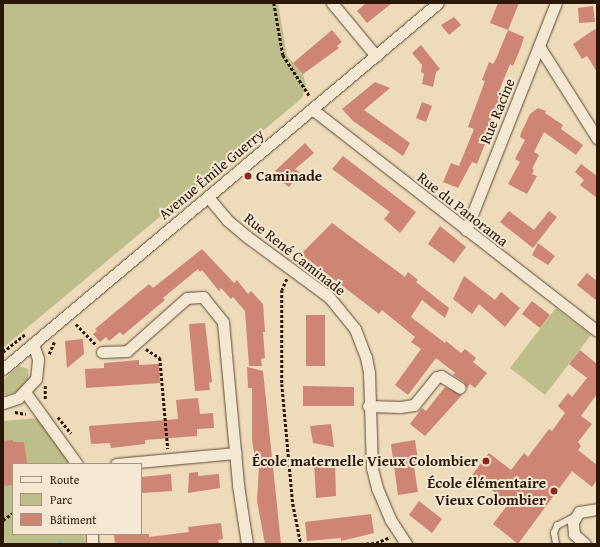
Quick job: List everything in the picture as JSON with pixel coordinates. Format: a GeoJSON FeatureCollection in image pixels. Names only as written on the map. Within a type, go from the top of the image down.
{"type":"FeatureCollection","features":[{"type":"Feature","properties":{"kind":"street"},"geometry":{"type":"LineString","coordinates":[[332,3],[376,56]]}},
{"type":"Feature","properties":{"kind":"street","name":"Avenue Émile Guerry"},"geometry":{"type":"LineString","coordinates":[[3,369],[438,3]]}},
{"type":"Feature","properties":{"kind":"street","name":"Rue Racine"},"geometry":{"type":"LineString","coordinates":[[466,230],[556,3]]}},
{"type":"Feature","properties":{"kind":"street"},"geometry":{"type":"LineString","coordinates":[[539,46],[597,138]]}},
{"type":"Feature","properties":{"kind":"street","name":"Rue du Panorama"},"geometry":{"type":"LineString","coordinates":[[312,109],[597,331]]}},
{"type":"Feature","properties":{"kind":"street","name":"Rue René Caminade"},"geometry":{"type":"LineString","coordinates":[[208,197],[227,220],[246,236],[292,268],[329,297],[355,329],[364,352],[369,372],[368,406],[372,468],[377,488],[398,534],[406,544]]}},
{"type":"Feature","properties":{"kind":"street"},"geometry":{"type":"LineString","coordinates":[[102,352],[127,351],[187,298],[203,297],[224,325],[235,453],[247,544]]}},
{"type":"Feature","properties":{"kind":"street"},"geometry":{"type":"LineString","coordinates":[[3,403],[10,402],[25,392],[36,379],[38,359],[33,344]]}},
{"type":"Feature","properties":{"kind":"street"},"geometry":{"type":"LineString","coordinates":[[368,406],[400,407],[414,405],[437,377],[442,376],[460,388]]}},
{"type":"Feature","properties":{"kind":"street"},"geometry":{"type":"LineString","coordinates":[[25,392],[76,463]]}},
{"type":"Feature","properties":{"kind":"street"},"geometry":{"type":"LineString","coordinates":[[125,463],[235,453]]}},
{"type":"Feature","properties":{"kind":"street"},"geometry":{"type":"LineString","coordinates":[[585,544],[574,534],[573,522],[575,516],[585,509],[597,509]]}},
{"type":"Feature","properties":{"kind":"lane"},"geometry":{"type":"LineString","coordinates":[[556,544],[554,534],[557,526],[575,516]]}},
{"type":"Feature","properties":{"kind":"path"},"geometry":{"type":"LineString","coordinates":[[274,3],[283,55],[309,95]]}},
{"type":"Feature","properties":{"kind":"path"},"geometry":{"type":"LineString","coordinates":[[292,268],[282,290],[282,384],[293,504],[301,544]]}},
{"type":"Feature","properties":{"kind":"path"},"geometry":{"type":"LineString","coordinates":[[72,328],[77,323],[102,352]]}},
{"type":"Feature","properties":{"kind":"path"},"geometry":{"type":"LineString","coordinates":[[49,357],[51,347],[58,339]]}},
{"type":"Feature","properties":{"kind":"path"},"geometry":{"type":"LineString","coordinates":[[136,344],[160,358],[168,458]]}},
{"type":"Feature","properties":{"kind":"path"},"geometry":{"type":"LineString","coordinates":[[43,415],[51,409],[44,398],[45,385]]}},
{"type":"Feature","properties":{"kind":"path"},"geometry":{"type":"LineString","coordinates":[[10,412],[23,412],[29,415]]}},
{"type":"Feature","properties":{"kind":"path"},"geometry":{"type":"LineString","coordinates":[[3,520],[12,514]]}},
{"type":"Feature","properties":{"kind":"path"},"geometry":{"type":"LineString","coordinates":[[361,544],[376,543],[398,534]]}},
{"type":"Feature","properties":{"kind":"green space"},"geometry":{"type":"Polygon","coordinates":[[[3,3],[278,3],[287,56],[303,74],[306,85],[302,98],[3,348],[3,3]]]}},
{"type":"Feature","properties":{"kind":"green space"},"geometry":{"type":"Polygon","coordinates":[[[556,308],[591,335],[545,395],[510,368],[556,308]]]}},
{"type":"Feature","properties":{"kind":"green space"},"geometry":{"type":"Polygon","coordinates":[[[19,366],[28,369],[29,380],[19,391],[6,395],[3,394],[3,380],[19,366]]]}},
{"type":"Feature","properties":{"kind":"green space"},"geometry":{"type":"Polygon","coordinates":[[[40,418],[69,463],[12,463],[12,535],[84,535],[85,544],[3,544],[3,421],[40,418]]]}},
{"type":"Feature","properties":{"kind":"building"},"geometry":{"type":"Polygon","coordinates":[[[366,3],[392,3],[367,23],[357,11],[366,3]]]}},
{"type":"Feature","properties":{"kind":"building"},"geometry":{"type":"Polygon","coordinates":[[[498,3],[519,3],[508,30],[490,23],[498,3]]]}},
{"type":"Feature","properties":{"kind":"building"},"geometry":{"type":"Polygon","coordinates":[[[593,6],[595,22],[579,23],[578,8],[593,6]]]}},
{"type":"Feature","properties":{"kind":"building"},"geometry":{"type":"Polygon","coordinates":[[[454,17],[461,25],[449,35],[441,25],[454,17]]]}},
{"type":"Feature","properties":{"kind":"building"},"geometry":{"type":"Polygon","coordinates":[[[595,29],[597,34],[597,72],[587,56],[582,59],[573,44],[595,29]]]}},
{"type":"Feature","properties":{"kind":"building"},"geometry":{"type":"Polygon","coordinates":[[[332,30],[342,42],[337,46],[339,48],[303,74],[293,63],[332,30]]]}},
{"type":"Feature","properties":{"kind":"building"},"geometry":{"type":"Polygon","coordinates":[[[508,30],[524,37],[521,47],[513,66],[510,64],[499,91],[502,93],[482,143],[485,144],[477,164],[472,162],[458,188],[443,182],[451,163],[459,166],[474,129],[468,127],[485,81],[482,80],[489,62],[493,64],[496,59],[508,30]]]}},
{"type":"Feature","properties":{"kind":"building"},"geometry":{"type":"Polygon","coordinates":[[[421,45],[440,69],[436,72],[433,87],[422,84],[424,74],[421,72],[422,65],[412,53],[421,45]]]}},
{"type":"Feature","properties":{"kind":"building"},"geometry":{"type":"Polygon","coordinates":[[[375,82],[390,88],[364,110],[410,143],[403,156],[353,121],[342,109],[375,82]]]}},
{"type":"Feature","properties":{"kind":"building"},"geometry":{"type":"Polygon","coordinates":[[[422,102],[432,106],[426,122],[416,118],[422,102]]]}},
{"type":"Feature","properties":{"kind":"building"},"geometry":{"type":"Polygon","coordinates":[[[538,108],[546,111],[545,113],[563,125],[561,129],[583,145],[576,155],[544,132],[534,152],[539,155],[532,169],[534,170],[532,174],[537,176],[527,194],[508,184],[520,162],[515,159],[525,140],[520,137],[521,133],[530,114],[538,108]]]}},
{"type":"Feature","properties":{"kind":"building"},"geometry":{"type":"Polygon","coordinates":[[[305,143],[314,153],[295,169],[300,173],[289,187],[275,177],[278,173],[275,171],[305,143]]]}},
{"type":"Feature","properties":{"kind":"building"},"geometry":{"type":"Polygon","coordinates":[[[343,156],[416,212],[400,233],[384,219],[390,212],[332,169],[343,156]]]}},
{"type":"Feature","properties":{"kind":"building"},"geometry":{"type":"Polygon","coordinates":[[[581,164],[597,176],[597,198],[580,185],[584,180],[575,172],[581,164]]]}},
{"type":"Feature","properties":{"kind":"building"},"geometry":{"type":"Polygon","coordinates":[[[509,211],[534,230],[549,211],[557,217],[533,248],[500,222],[509,211]]]}},
{"type":"Feature","properties":{"kind":"building"},"geometry":{"type":"Polygon","coordinates":[[[332,223],[405,277],[408,272],[418,280],[416,282],[449,308],[445,318],[422,300],[411,317],[445,343],[446,341],[461,353],[465,349],[476,358],[473,362],[487,373],[475,388],[470,384],[467,388],[464,382],[453,375],[455,373],[436,358],[408,395],[395,385],[421,349],[411,342],[415,337],[382,310],[379,314],[301,254],[332,223]]]}},
{"type":"Feature","properties":{"kind":"building"},"geometry":{"type":"Polygon","coordinates":[[[440,226],[466,247],[454,263],[428,244],[440,226]]]}},
{"type":"Feature","properties":{"kind":"building"},"geometry":{"type":"Polygon","coordinates":[[[538,243],[555,256],[548,265],[532,255],[538,243]]]}},
{"type":"Feature","properties":{"kind":"building"},"geometry":{"type":"Polygon","coordinates":[[[202,249],[234,283],[237,280],[248,294],[251,291],[263,304],[265,358],[261,359],[262,366],[249,366],[245,311],[233,297],[231,299],[221,288],[219,291],[202,270],[200,272],[198,269],[163,298],[165,300],[123,335],[120,332],[109,341],[106,337],[100,342],[93,334],[97,331],[95,329],[149,284],[153,288],[202,249]]]}},
{"type":"Feature","properties":{"kind":"building"},"geometry":{"type":"Polygon","coordinates":[[[587,273],[597,281],[597,301],[577,285],[587,273]]]}},
{"type":"Feature","properties":{"kind":"building"},"geometry":{"type":"Polygon","coordinates":[[[464,276],[495,300],[501,292],[520,308],[505,327],[479,304],[472,314],[453,299],[464,276]]]}},
{"type":"Feature","properties":{"kind":"building"},"geometry":{"type":"Polygon","coordinates":[[[532,301],[550,315],[540,328],[522,314],[532,301]]]}},
{"type":"Feature","properties":{"kind":"building"},"geometry":{"type":"Polygon","coordinates":[[[306,315],[325,315],[325,366],[306,366],[306,315]]]}},
{"type":"Feature","properties":{"kind":"building"},"geometry":{"type":"Polygon","coordinates":[[[205,323],[212,382],[209,383],[210,390],[195,391],[189,324],[205,323]]]}},
{"type":"Feature","properties":{"kind":"building"},"geometry":{"type":"Polygon","coordinates":[[[83,339],[84,354],[67,368],[65,341],[83,339]]]}},
{"type":"Feature","properties":{"kind":"building"},"geometry":{"type":"Polygon","coordinates":[[[580,350],[597,364],[597,394],[581,416],[592,424],[578,442],[581,446],[578,450],[597,465],[597,480],[592,487],[572,471],[518,544],[493,524],[509,503],[472,475],[489,453],[511,470],[524,453],[528,457],[549,429],[552,431],[565,413],[558,406],[568,393],[572,397],[587,378],[569,364],[580,350]]]}},
{"type":"Feature","properties":{"kind":"building"},"geometry":{"type":"Polygon","coordinates":[[[139,360],[139,365],[159,364],[160,383],[86,388],[85,369],[104,368],[104,363],[139,360]]]}},
{"type":"Feature","properties":{"kind":"building"},"geometry":{"type":"Polygon","coordinates":[[[247,367],[263,371],[281,544],[265,544],[257,501],[259,466],[256,466],[252,439],[252,388],[248,388],[247,367]]]}},
{"type":"Feature","properties":{"kind":"building"},"geometry":{"type":"Polygon","coordinates":[[[303,386],[354,387],[354,406],[303,406],[303,386]]]}},
{"type":"Feature","properties":{"kind":"building"},"geometry":{"type":"Polygon","coordinates":[[[445,387],[462,395],[425,436],[410,424],[422,408],[426,411],[445,387]]]}},
{"type":"Feature","properties":{"kind":"building"},"geometry":{"type":"Polygon","coordinates":[[[198,398],[200,414],[213,413],[214,428],[197,429],[197,436],[145,440],[145,444],[111,448],[110,443],[91,444],[89,426],[178,419],[176,400],[198,398]]]}},
{"type":"Feature","properties":{"kind":"building"},"geometry":{"type":"Polygon","coordinates":[[[331,424],[334,447],[313,443],[310,426],[331,424]]]}},
{"type":"Feature","properties":{"kind":"building"},"geometry":{"type":"Polygon","coordinates":[[[13,440],[13,442],[24,442],[27,463],[12,463],[12,485],[3,486],[3,441],[13,440]]]}},
{"type":"Feature","properties":{"kind":"building"},"geometry":{"type":"Polygon","coordinates":[[[415,440],[419,467],[414,467],[418,492],[398,495],[391,444],[415,440]]]}},
{"type":"Feature","properties":{"kind":"building"},"geometry":{"type":"Polygon","coordinates":[[[314,462],[335,463],[336,496],[316,498],[314,462]]]}},
{"type":"Feature","properties":{"kind":"building"},"geometry":{"type":"Polygon","coordinates":[[[198,472],[198,476],[219,474],[220,488],[188,493],[189,473],[198,472]]]}},
{"type":"Feature","properties":{"kind":"building"},"geometry":{"type":"Polygon","coordinates":[[[171,474],[172,491],[142,493],[142,477],[171,474]]]}},
{"type":"Feature","properties":{"kind":"building"},"geometry":{"type":"Polygon","coordinates":[[[419,501],[442,519],[432,533],[409,515],[419,501]]]}},
{"type":"Feature","properties":{"kind":"building"},"geometry":{"type":"Polygon","coordinates":[[[371,514],[374,533],[341,541],[341,538],[307,541],[305,522],[371,514]]]}},
{"type":"Feature","properties":{"kind":"building"},"geometry":{"type":"Polygon","coordinates":[[[221,523],[223,539],[218,540],[219,543],[115,544],[114,535],[149,534],[149,537],[189,532],[188,527],[221,523]]]}},
{"type":"Feature","properties":{"kind":"place","name":"Caminade"},"geometry":{"type":"Point","coordinates":[248,176]}},
{"type":"Feature","properties":{"kind":"place","name":"École maternelle Vieux Colombier"},"geometry":{"type":"Point","coordinates":[486,461]}},
{"type":"Feature","properties":{"kind":"place","name":"École élémentaire Vieux Colombier"},"geometry":{"type":"Point","coordinates":[554,491]}}]}
